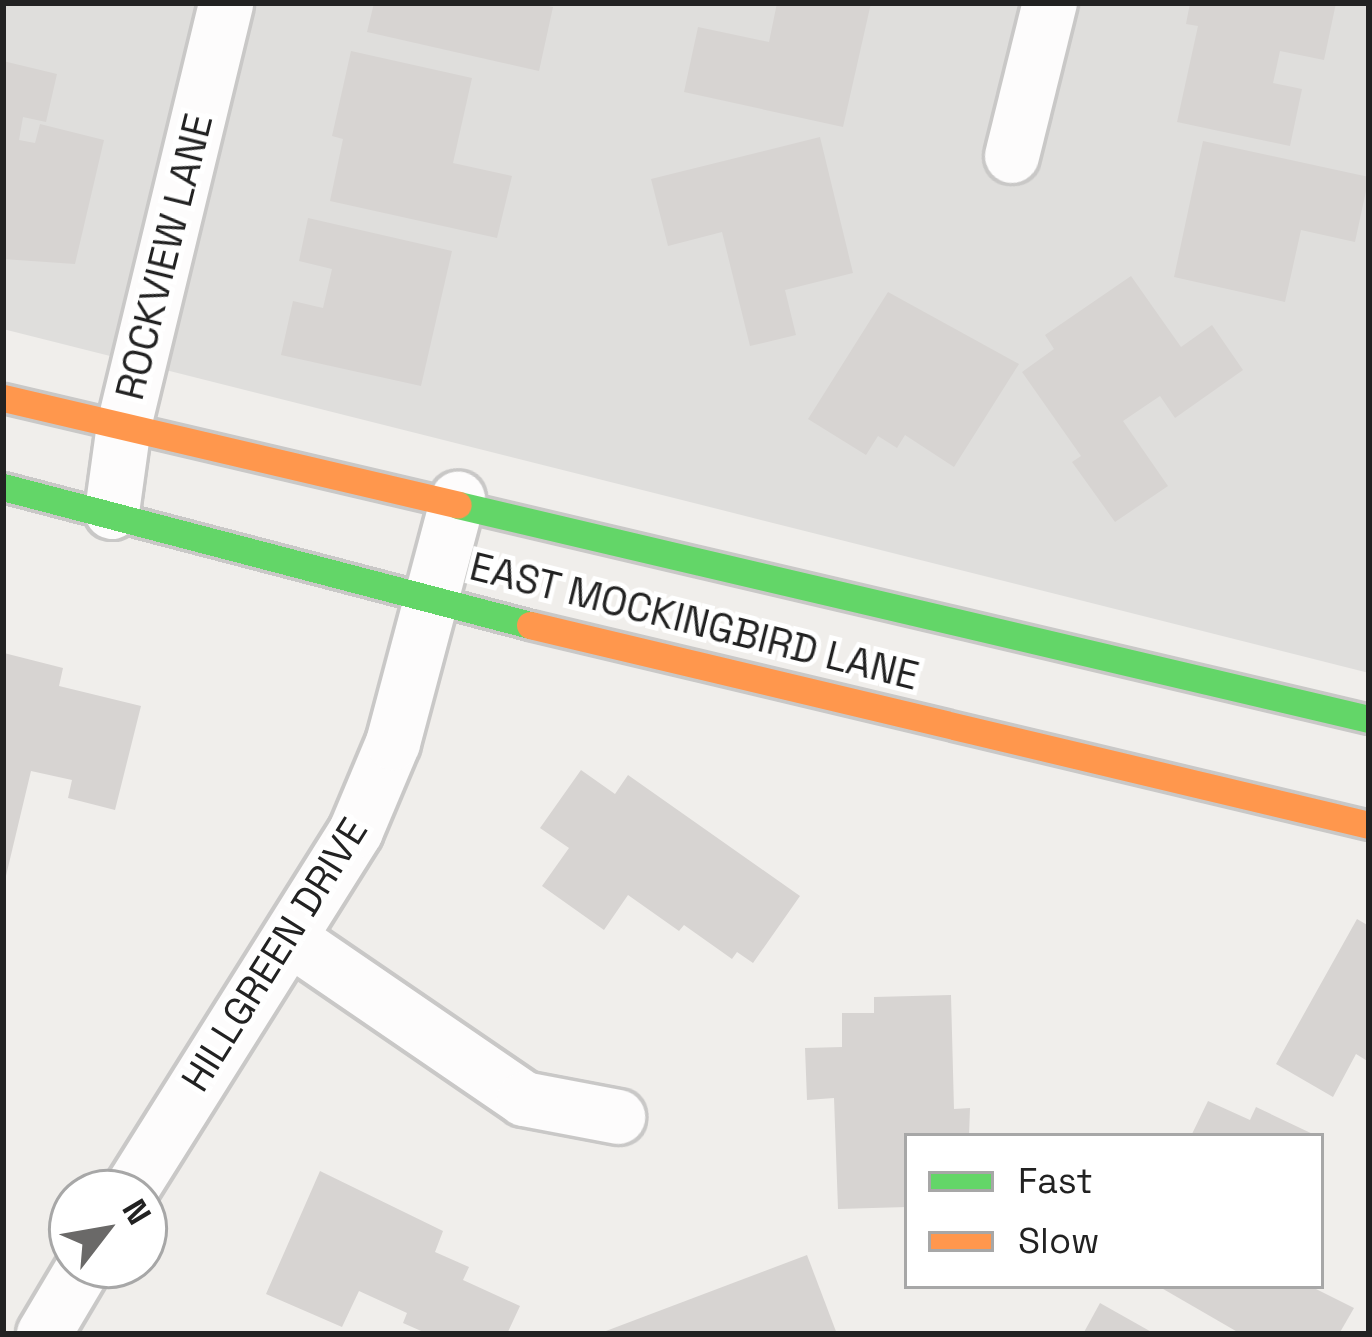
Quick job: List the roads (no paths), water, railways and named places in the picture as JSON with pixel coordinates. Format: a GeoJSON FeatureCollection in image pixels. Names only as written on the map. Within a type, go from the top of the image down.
{"type":"FeatureCollection","features":[{"type":"Feature","properties":{"kind":"main road","name":"EAST MOCKINGBIRD LANE"},"geometry":{"type":"LineString","coordinates":[[3,398],[458,499],[1369,719]]}},
{"type":"Feature","properties":{"kind":"main road","name":"EAST MOCKINGBIRD LANE"},"geometry":{"type":"LineString","coordinates":[[3,487],[434,598],[1369,825]]}},
{"type":"Feature","properties":{"kind":"street","name":"ROCKVIEW LANE"},"geometry":{"type":"LineString","coordinates":[[112,512],[124,426],[226,3]]}},
{"type":"Feature","properties":{"kind":"street"},"geometry":{"type":"LineString","coordinates":[[1012,156],[1050,3]]}},
{"type":"Feature","properties":{"kind":"street","name":"HILLGREEN DRIVE"},"geometry":{"type":"LineString","coordinates":[[144,1169],[356,831],[386,760],[458,499]]}},
{"type":"Feature","properties":{"kind":"street"},"geometry":{"type":"LineString","coordinates":[[292,940],[524,1099],[618,1117]]}},
{"type":"Feature","properties":{"kind":"street"},"geometry":{"type":"LineString","coordinates":[[44,1334],[71,1289]]}}]}
